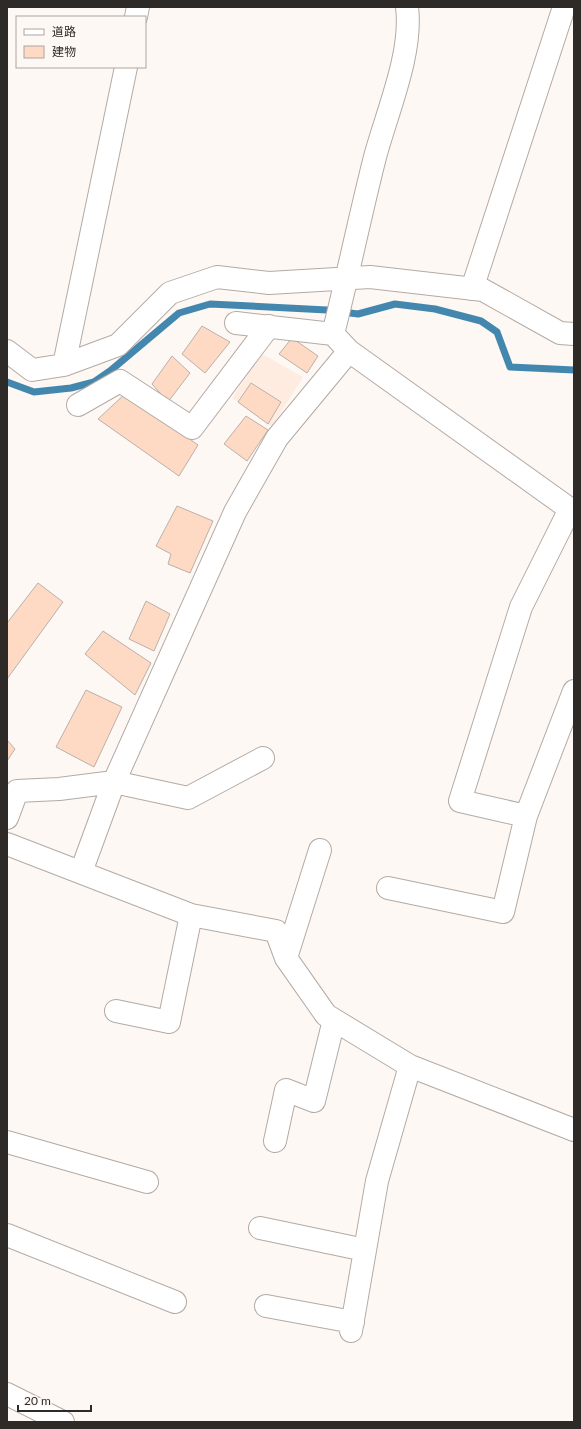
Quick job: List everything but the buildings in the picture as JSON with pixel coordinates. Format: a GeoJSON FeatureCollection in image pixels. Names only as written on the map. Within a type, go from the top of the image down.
{"type":"FeatureCollection","features":[{"type":"Feature","properties":{"kind":"street"},"geometry":{"type":"LineString","coordinates":[[333,334],[375,157],[404,56],[409,19],[407,7]]}},
{"type":"Feature","properties":{"kind":"street"},"geometry":{"type":"LineString","coordinates":[[472,289],[564,7]]}},
{"type":"Feature","properties":{"kind":"street"},"geometry":{"type":"LineString","coordinates":[[64,365],[126,68]]}},
{"type":"Feature","properties":{"kind":"street"},"geometry":{"type":"LineString","coordinates":[[7,350],[32,370],[64,365],[118,345],[170,293],[217,277],[269,283],[370,277],[483,290],[560,333],[574,334]]}},
{"type":"Feature","properties":{"kind":"street"},"geometry":{"type":"LineString","coordinates":[[236,323],[333,334],[349,351],[572,511],[521,607],[460,801],[526,816]]}},
{"type":"Feature","properties":{"kind":"street"},"geometry":{"type":"LineString","coordinates":[[78,405],[120,381],[192,428],[269,326]]}},
{"type":"Feature","properties":{"kind":"street"},"geometry":{"type":"LineString","coordinates":[[81,872],[114,782],[235,512],[278,438],[349,351]]}},
{"type":"Feature","properties":{"kind":"street"},"geometry":{"type":"LineString","coordinates":[[388,888],[503,912],[526,816],[574,692]]}},
{"type":"Feature","properties":{"kind":"street"},"geometry":{"type":"LineString","coordinates":[[7,818],[12,788],[59,789],[114,782],[188,798],[263,758]]}},
{"type":"Feature","properties":{"kind":"street"},"geometry":{"type":"LineString","coordinates":[[7,844],[191,915],[276,931],[286,958],[326,1015],[410,1066],[574,1130]]}},
{"type":"Feature","properties":{"kind":"street"},"geometry":{"type":"LineString","coordinates":[[286,958],[320,850]]}},
{"type":"Feature","properties":{"kind":"street"},"geometry":{"type":"LineString","coordinates":[[116,1011],[169,1022],[191,915]]}},
{"type":"Feature","properties":{"kind":"street"},"geometry":{"type":"LineString","coordinates":[[275,1141],[286,1090],[314,1101],[334,1020]]}},
{"type":"Feature","properties":{"kind":"street"},"geometry":{"type":"LineString","coordinates":[[266,1306],[352,1326],[377,1181],[410,1066]]}},
{"type":"Feature","properties":{"kind":"street"},"geometry":{"type":"LineString","coordinates":[[7,1142],[147,1182]]}},
{"type":"Feature","properties":{"kind":"street"},"geometry":{"type":"LineString","coordinates":[[260,1228],[365,1250]]}},
{"type":"Feature","properties":{"kind":"street"},"geometry":{"type":"LineString","coordinates":[[7,1235],[175,1302]]}},
{"type":"Feature","properties":{"kind":"street"},"geometry":{"type":"LineString","coordinates":[[7,1394],[63,1422]]}},
{"type":"Feature","properties":{"kind":"shaded area"},"geometry":{"type":"Polygon","coordinates":[[[262,354],[303,377],[272,427],[232,398],[262,354]]]}},
{"type":"Feature","properties":{"kind":"waterway"},"geometry":{"type":"LineString","coordinates":[[7,382],[34,392],[71,388],[94,382],[110,371],[179,313],[210,304],[327,310],[358,314],[395,304],[435,309],[481,321],[497,332],[510,367],[574,370]]}}]}
